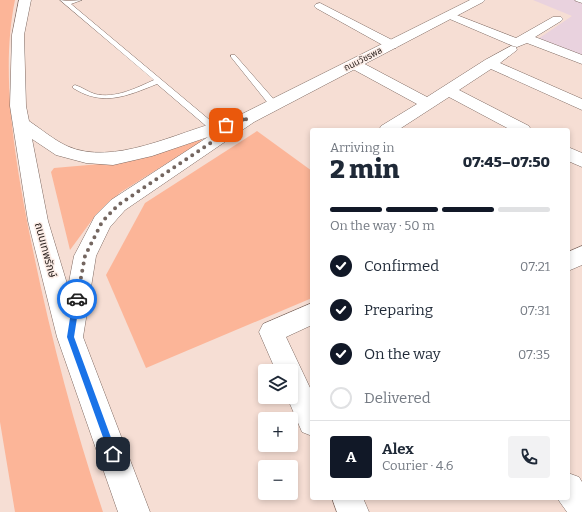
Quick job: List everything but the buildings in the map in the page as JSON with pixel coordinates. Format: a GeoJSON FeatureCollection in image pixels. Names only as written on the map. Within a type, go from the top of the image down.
{"type":"FeatureCollection","features":[{"type":"Feature","properties":{"kind":"street","name":"ถนนเทพรักษ์"},"geometry":{"type":"LineString","coordinates":[[25,0],[18,35],[18,106],[38,221],[70,337],[134,512]]}},
{"type":"Feature","properties":{"kind":"street","name":"ถนนวัชรพล"},"geometry":{"type":"LineString","coordinates":[[70,337],[85,256],[102,222],[118,205],[248,118],[479,0]]}},
{"type":"Feature","properties":{"kind":"street"},"geometry":{"type":"LineString","coordinates":[[320,6],[392,44]]}},
{"type":"Feature","properties":{"kind":"street"},"geometry":{"type":"LineString","coordinates":[[449,15],[517,43],[557,19]]}},
{"type":"Feature","properties":{"kind":"street"},"geometry":{"type":"LineString","coordinates":[[526,38],[582,60]]}},
{"type":"Feature","properties":{"kind":"street"},"geometry":{"type":"LineString","coordinates":[[389,128],[511,50]]}},
{"type":"Feature","properties":{"kind":"street"},"geometry":{"type":"LineString","coordinates":[[354,64],[427,103]]}},
{"type":"Feature","properties":{"kind":"street"},"geometry":{"type":"LineString","coordinates":[[490,64],[582,104]]}},
{"type":"Feature","properties":{"kind":"street"},"geometry":{"type":"LineString","coordinates":[[447,90],[519,128]]}},
{"type":"Feature","properties":{"kind":"street","name":"ถนนวัชรพล"},"geometry":{"type":"LineString","coordinates":[[22,124],[62,151],[86,157],[113,159],[146,152],[248,118]]}},
{"type":"Feature","properties":{"kind":"street"},"geometry":{"type":"LineString","coordinates":[[401,121],[413,128]]}},
{"type":"Feature","properties":{"kind":"street"},"geometry":{"type":"LineString","coordinates":[[570,154],[582,161]]}},
{"type":"Feature","properties":{"kind":"street"},"geometry":{"type":"LineString","coordinates":[[570,261],[582,255]]}},
{"type":"Feature","properties":{"kind":"street"},"geometry":{"type":"LineString","coordinates":[[286,364],[271,332],[310,315]]}},
{"type":"Feature","properties":{"kind":"street"},"geometry":{"type":"LineString","coordinates":[[298,391],[310,418]]}},
{"type":"Feature","properties":{"kind":"street"},"geometry":{"type":"LineString","coordinates":[[570,491],[582,507]]}},
{"type":"Feature","properties":{"kind":"street"},"geometry":{"type":"LineString","coordinates":[[348,500],[353,512]]}},
{"type":"Feature","properties":{"kind":"lane"},"geometry":{"type":"LineString","coordinates":[[65,2],[80,0]]}},
{"type":"Feature","properties":{"kind":"lane"},"geometry":{"type":"LineString","coordinates":[[578,0],[582,2]]}},
{"type":"Feature","properties":{"kind":"lane"},"geometry":{"type":"LineString","coordinates":[[65,2],[215,129]]}},
{"type":"Feature","properties":{"kind":"lane"},"geometry":{"type":"LineString","coordinates":[[233,56],[274,105]]}},
{"type":"Feature","properties":{"kind":"lane"},"geometry":{"type":"LineString","coordinates":[[75,87],[84,94],[100,98],[125,94],[158,81]]}},
{"type":"Feature","properties":{"kind":"shaded area"},"geometry":{"type":"Polygon","coordinates":[[[0,0],[15,0],[9,56],[9,86],[14,145],[29,231],[44,302],[71,408],[103,512],[15,512],[0,422],[0,0]]]}},
{"type":"Feature","properties":{"kind":"shaded area"},"geometry":{"type":"Polygon","coordinates":[[[533,0],[582,0],[582,56],[538,39],[572,16],[533,0]]]}},
{"type":"Feature","properties":{"kind":"shaded area"},"geometry":{"type":"Polygon","coordinates":[[[257,131],[310,170],[310,299],[146,368],[106,275],[145,203],[257,131]]]}},
{"type":"Feature","properties":{"kind":"shaded area"},"geometry":{"type":"Polygon","coordinates":[[[202,139],[201,142],[121,192],[95,216],[70,250],[51,172],[54,168],[123,162],[202,139]]]}},
{"type":"Feature","properties":{"kind":"way so far"},"geometry":{"type":"LineString","coordinates":[[77,299],[85,256],[102,222],[118,205],[248,118],[226,125]]}},
{"type":"Feature","properties":{"kind":"route"},"geometry":{"type":"LineString","coordinates":[[77,299],[70,337],[113,454]]}}]}
